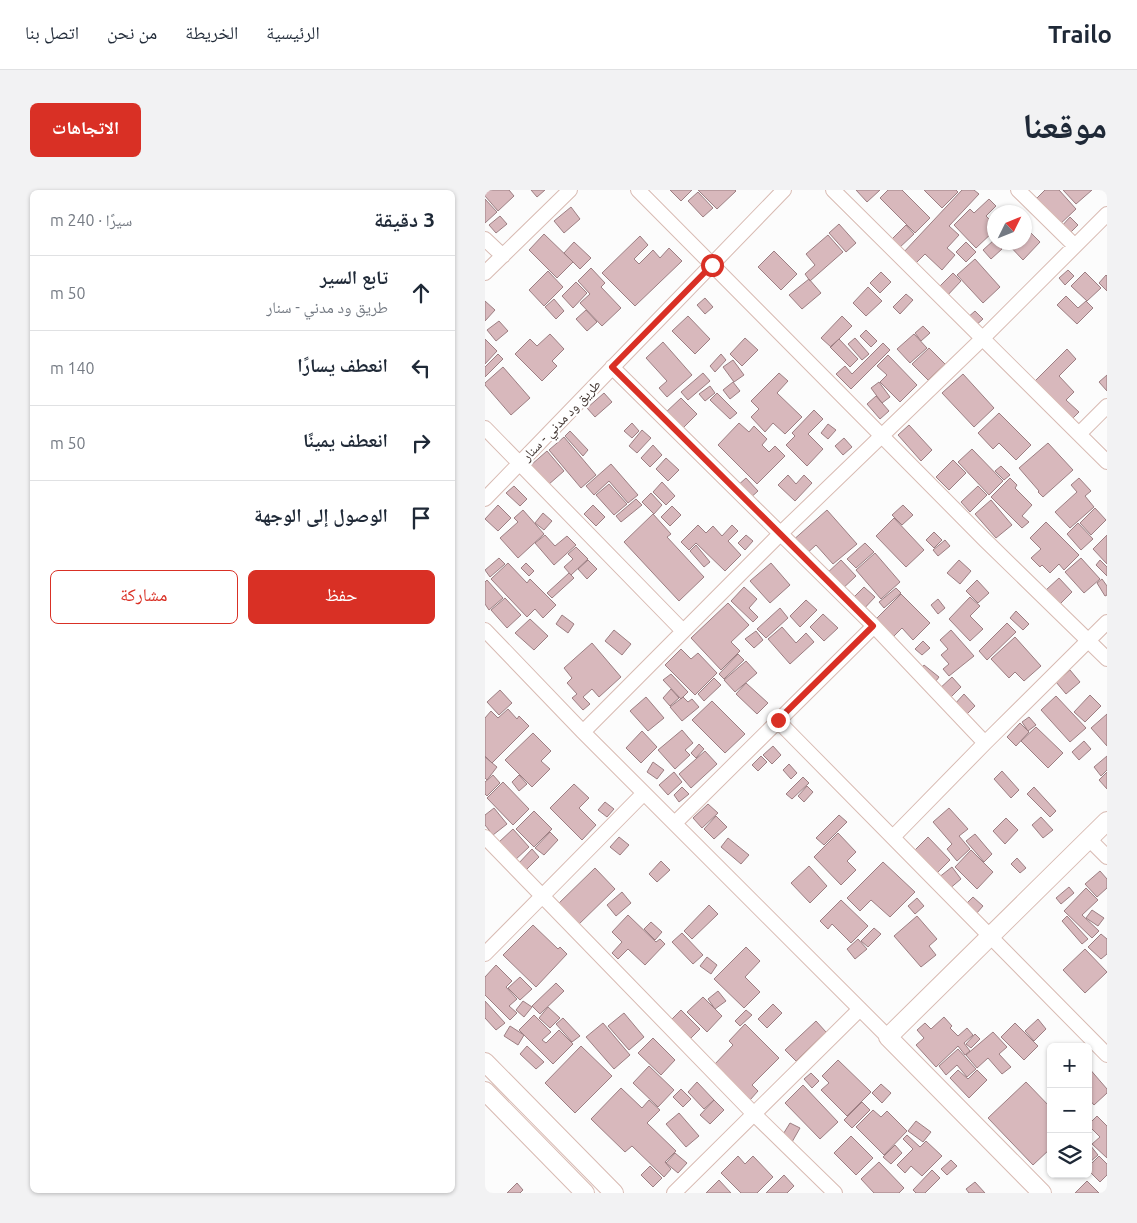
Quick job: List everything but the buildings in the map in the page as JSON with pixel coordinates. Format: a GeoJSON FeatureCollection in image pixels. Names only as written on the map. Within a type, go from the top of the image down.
{"type":"FeatureCollection","features":[{"type":"Feature","properties":{"kind":"street"},"geometry":{"type":"LineString","coordinates":[[485,272],[571,190]]}},
{"type":"Feature","properties":{"kind":"street"},"geometry":{"type":"LineString","coordinates":[[638,190],[985,540],[1107,659]]}},
{"type":"Feature","properties":{"kind":"street","name":"طريق ود مدني - سنار"},"geometry":{"type":"LineString","coordinates":[[485,499],[784,190]]}},
{"type":"Feature","properties":{"kind":"street"},"geometry":{"type":"LineString","coordinates":[[833,190],[1107,462]]}},
{"type":"Feature","properties":{"kind":"street"},"geometry":{"type":"LineString","coordinates":[[1018,190],[1075,246]]}},
{"type":"Feature","properties":{"kind":"street"},"geometry":{"type":"LineString","coordinates":[[583,732],[781,533],[983,338],[1107,214]]}},
{"type":"Feature","properties":{"kind":"street"},"geometry":{"type":"LineString","coordinates":[[485,239],[503,256]]}},
{"type":"Feature","properties":{"kind":"street"},"geometry":{"type":"LineString","coordinates":[[612,367],[781,533],[985,743]]}},
{"type":"Feature","properties":{"kind":"street"},"geometry":{"type":"LineString","coordinates":[[1079,434],[1107,406]]}},
{"type":"Feature","properties":{"kind":"street"},"geometry":{"type":"LineString","coordinates":[[485,428],[683,631]]}},
{"type":"Feature","properties":{"kind":"street"},"geometry":{"type":"LineString","coordinates":[[893,837],[1107,622]]}},
{"type":"Feature","properties":{"kind":"street"},"geometry":{"type":"LineString","coordinates":[[675,823],[873,626]]}},
{"type":"Feature","properties":{"kind":"street"},"geometry":{"type":"LineString","coordinates":[[485,630],[583,732],[888,1036],[1042,1193]]}},
{"type":"Feature","properties":{"kind":"street"},"geometry":{"type":"LineString","coordinates":[[778,720],[989,937],[1107,1055]]}},
{"type":"Feature","properties":{"kind":"street"},"geometry":{"type":"LineString","coordinates":[[485,954],[644,793]]}},
{"type":"Feature","properties":{"kind":"street"},"geometry":{"type":"LineString","coordinates":[[888,1036],[1107,821]]}},
{"type":"Feature","properties":{"kind":"street"},"geometry":{"type":"LineString","coordinates":[[485,837],[755,1114],[835,1193]]}},
{"type":"Feature","properties":{"kind":"street"},"geometry":{"type":"LineString","coordinates":[[1089,839],[1107,857]]}},
{"type":"Feature","properties":{"kind":"street"},"geometry":{"type":"LineString","coordinates":[[675,1193],[860,1009]]}},
{"type":"Feature","properties":{"kind":"street"},"geometry":{"type":"LineString","coordinates":[[485,1062],[614,1193]]}},
{"type":"Feature","properties":{"kind":"street"},"geometry":{"type":"LineString","coordinates":[[485,1091],[585,1193]]}},
{"type":"Feature","properties":{"kind":"route"},"geometry":{"type":"LineString","coordinates":[[712,265],[612,367],[873,626],[778,720]]}}]}
